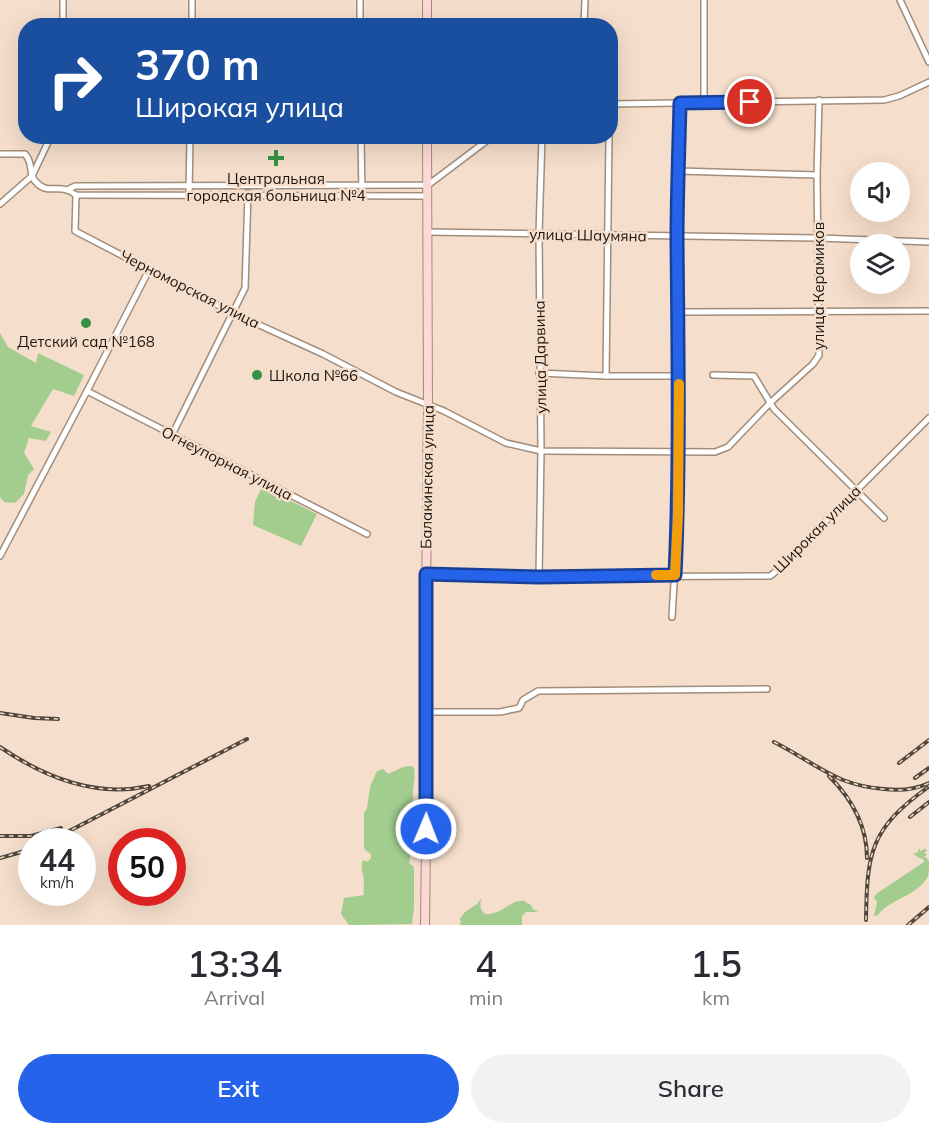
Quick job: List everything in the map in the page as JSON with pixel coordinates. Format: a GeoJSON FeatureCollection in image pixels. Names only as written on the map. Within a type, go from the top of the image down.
{"type":"FeatureCollection","features":[{"type":"Feature","properties":{"kind":"main road"},"geometry":{"type":"LineString","coordinates":[[427,0],[427,18]]}},
{"type":"Feature","properties":{"kind":"main road","name":"Балакинская улица"},"geometry":{"type":"LineString","coordinates":[[425,925],[427,144]]}},
{"type":"Feature","properties":{"kind":"street"},"geometry":{"type":"LineString","coordinates":[[63,0],[63,18]]}},
{"type":"Feature","properties":{"kind":"street"},"geometry":{"type":"LineString","coordinates":[[192,0],[192,18]]}},
{"type":"Feature","properties":{"kind":"street"},"geometry":{"type":"LineString","coordinates":[[360,0],[360,18]]}},
{"type":"Feature","properties":{"kind":"street"},"geometry":{"type":"LineString","coordinates":[[584,18],[585,0]]}},
{"type":"Feature","properties":{"kind":"street"},"geometry":{"type":"LineString","coordinates":[[704,0],[704,102]]}},
{"type":"Feature","properties":{"kind":"street"},"geometry":{"type":"LineString","coordinates":[[900,0],[929,62]]}},
{"type":"Feature","properties":{"kind":"street"},"geometry":{"type":"LineString","coordinates":[[618,104],[889,99],[929,82]]}},
{"type":"Feature","properties":{"kind":"street","name":"улица Керамиков"},"geometry":{"type":"LineString","coordinates":[[428,405],[506,443],[541,451],[715,452],[728,447],[813,364],[819,355],[819,100]]}},
{"type":"Feature","properties":{"kind":"street"},"geometry":{"type":"LineString","coordinates":[[672,617],[678,515],[677,236],[680,103]]}},
{"type":"Feature","properties":{"kind":"street"},"geometry":{"type":"LineString","coordinates":[[0,204],[32,176],[47,144]]}},
{"type":"Feature","properties":{"kind":"street"},"geometry":{"type":"LineString","coordinates":[[189,194],[190,144]]}},
{"type":"Feature","properties":{"kind":"street"},"geometry":{"type":"LineString","coordinates":[[362,144],[362,196]]}},
{"type":"Feature","properties":{"kind":"street"},"geometry":{"type":"LineString","coordinates":[[0,154],[24,154],[30,160],[32,176],[36,183],[46,190],[67,190],[75,186],[428,185],[482,144]]}},
{"type":"Feature","properties":{"kind":"street","name":"улица Дарвина"},"geometry":{"type":"LineString","coordinates":[[539,577],[541,451],[539,234],[542,144]]}},
{"type":"Feature","properties":{"kind":"street"},"geometry":{"type":"LineString","coordinates":[[606,376],[609,144]]}},
{"type":"Feature","properties":{"kind":"street"},"geometry":{"type":"LineString","coordinates":[[679,171],[818,175]]}},
{"type":"Feature","properties":{"kind":"street"},"geometry":{"type":"LineString","coordinates":[[172,435],[245,288],[248,186]]}},
{"type":"Feature","properties":{"kind":"street"},"geometry":{"type":"LineString","coordinates":[[67,190],[76,195],[428,196]]}},
{"type":"Feature","properties":{"kind":"street","name":"Черноморская улица"},"geometry":{"type":"LineString","coordinates":[[76,195],[75,231],[234,313],[323,354],[396,392],[428,405]]}},
{"type":"Feature","properties":{"kind":"street","name":"улица Шаумяна"},"geometry":{"type":"LineString","coordinates":[[428,232],[929,242]]}},
{"type":"Feature","properties":{"kind":"street"},"geometry":{"type":"LineString","coordinates":[[0,556],[149,270]]}},
{"type":"Feature","properties":{"kind":"street"},"geometry":{"type":"LineString","coordinates":[[678,312],[929,311]]}},
{"type":"Feature","properties":{"kind":"street"},"geometry":{"type":"LineString","coordinates":[[539,373],[679,376]]}},
{"type":"Feature","properties":{"kind":"street"},"geometry":{"type":"LineString","coordinates":[[713,375],[754,376],[771,404],[884,518]]}},
{"type":"Feature","properties":{"kind":"street","name":"Огнеупорная улица"},"geometry":{"type":"LineString","coordinates":[[87,391],[367,534]]}},
{"type":"Feature","properties":{"kind":"street","name":"Широкая улица"},"geometry":{"type":"LineString","coordinates":[[426,574],[539,577],[770,576],[929,417]]}},
{"type":"Feature","properties":{"kind":"street"},"geometry":{"type":"LineString","coordinates":[[427,712],[500,712],[519,708],[524,700],[538,691],[767,689]]}},
{"type":"Feature","properties":{"kind":"green space"},"geometry":{"type":"Polygon","coordinates":[[[0,333],[8,347],[36,363],[38,353],[84,375],[74,396],[53,389],[31,426],[51,432],[46,441],[29,438],[24,453],[34,469],[28,475],[24,494],[15,503],[4,502],[0,497],[0,333]]]}},
{"type":"Feature","properties":{"kind":"green space"},"geometry":{"type":"Polygon","coordinates":[[[262,487],[317,514],[301,546],[253,525],[255,502],[262,487]]]}},
{"type":"Feature","properties":{"kind":"green space"},"geometry":{"type":"Polygon","coordinates":[[[411,766],[414,768],[415,776],[412,847],[409,863],[414,867],[412,924],[349,925],[341,914],[344,898],[364,895],[362,863],[363,860],[367,862],[371,858],[371,854],[365,850],[364,846],[364,813],[370,787],[377,771],[384,769],[388,774],[411,766]]]}},
{"type":"Feature","properties":{"kind":"green space"},"geometry":{"type":"Polygon","coordinates":[[[920,848],[920,851],[924,848],[927,851],[924,852],[927,855],[923,857],[929,861],[928,876],[924,883],[874,916],[876,894],[924,862],[913,853],[917,853],[920,848]]]}},
{"type":"Feature","properties":{"kind":"green space"},"geometry":{"type":"Polygon","coordinates":[[[482,898],[480,907],[485,914],[497,912],[520,901],[525,901],[534,910],[539,911],[526,912],[522,916],[522,925],[460,925],[459,920],[465,912],[482,898]]]}},
{"type":"Feature","properties":{"kind":"railway"},"geometry":{"type":"LineString","coordinates":[[0,713],[58,719]]}},
{"type":"Feature","properties":{"kind":"railway"},"geometry":{"type":"LineString","coordinates":[[75,828],[247,739]]}},
{"type":"Feature","properties":{"kind":"railway"},"geometry":{"type":"LineString","coordinates":[[899,763],[929,740]]}},
{"type":"Feature","properties":{"kind":"railway"},"geometry":{"type":"LineString","coordinates":[[774,742],[834,776],[858,785],[901,790],[929,783]]}},
{"type":"Feature","properties":{"kind":"railway"},"geometry":{"type":"LineString","coordinates":[[0,747],[52,776],[90,787],[129,789],[149,786]]}},
{"type":"Feature","properties":{"kind":"railway"},"geometry":{"type":"LineString","coordinates":[[915,778],[929,768]]}},
{"type":"Feature","properties":{"kind":"railway"},"geometry":{"type":"LineString","coordinates":[[829,776],[845,794],[857,813],[864,834],[867,858]]}},
{"type":"Feature","properties":{"kind":"railway"},"geometry":{"type":"LineString","coordinates":[[866,920],[868,877],[876,844],[894,816],[927,788]]}},
{"type":"Feature","properties":{"kind":"railway"},"geometry":{"type":"LineString","coordinates":[[910,817],[929,802]]}},
{"type":"Feature","properties":{"kind":"railway"},"geometry":{"type":"LineString","coordinates":[[0,836],[18,836]]}},
{"type":"Feature","properties":{"kind":"railway"},"geometry":{"type":"LineString","coordinates":[[0,858],[18,853]]}},
{"type":"Feature","properties":{"kind":"railway"},"geometry":{"type":"LineString","coordinates":[[908,925],[929,907]]}},
{"type":"Feature","properties":{"kind":"slow traffic"},"geometry":{"type":"LineString","coordinates":[[656,575],[675,575],[679,384]]}},
{"type":"Feature","properties":{"kind":"place","name":"Центральная городская больница №4"},"geometry":{"type":"Point","coordinates":[276,158]}},
{"type":"Feature","properties":{"kind":"place","name":"Детский сад №168"},"geometry":{"type":"Point","coordinates":[86,323]}},
{"type":"Feature","properties":{"kind":"place","name":"Школа №66"},"geometry":{"type":"Point","coordinates":[257,375]}},
{"type":"Feature","properties":{"kind":"route"},"geometry":{"type":"LineString","coordinates":[[426,829],[426,574],[539,577],[675,575],[678,515],[677,236],[680,103],[750,102]]}}]}
